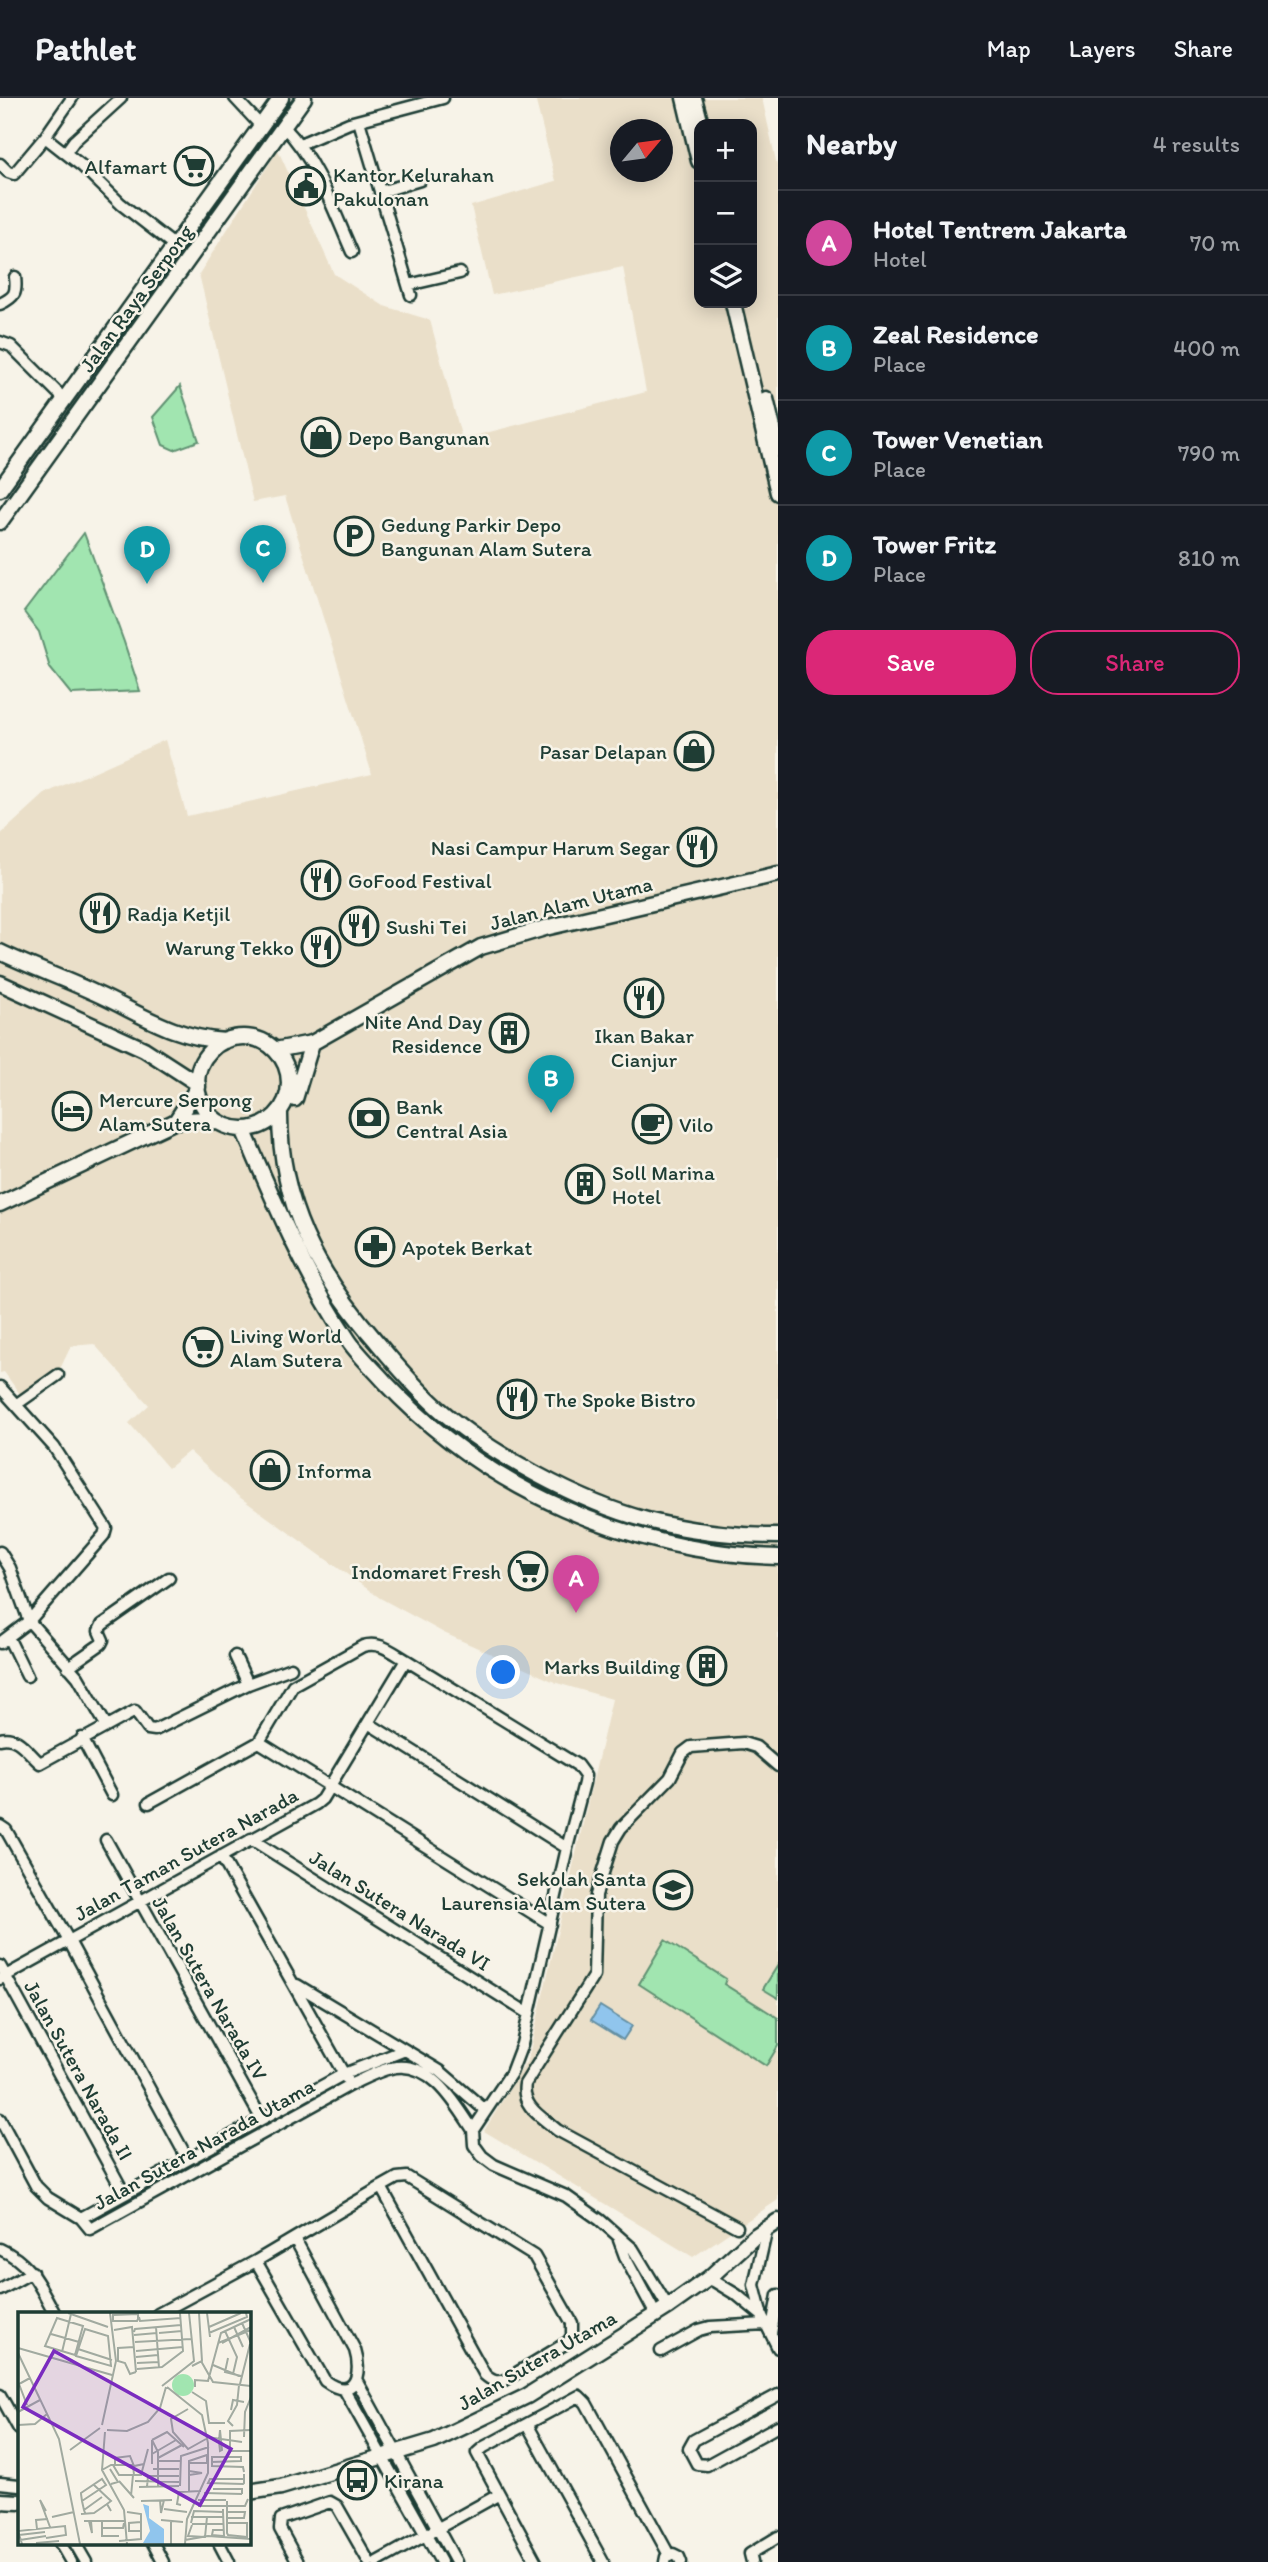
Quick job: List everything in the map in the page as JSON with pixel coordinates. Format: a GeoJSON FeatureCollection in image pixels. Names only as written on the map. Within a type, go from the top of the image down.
{"type":"FeatureCollection","features":[{"type":"Feature","properties":{"kind":"main road","name":"Jalan Raya Serpong"},"geometry":{"type":"LineString","coordinates":[[0,489],[281,98]]}},
{"type":"Feature","properties":{"kind":"main road","name":"Jalan Raya Serpong"},"geometry":{"type":"LineString","coordinates":[[0,522],[304,98]]}},
{"type":"Feature","properties":{"kind":"main road"},"geometry":{"type":"LineString","coordinates":[[684,98],[694,140]]}},
{"type":"Feature","properties":{"kind":"main road"},"geometry":{"type":"LineString","coordinates":[[694,98],[700,119]]}},
{"type":"Feature","properties":{"kind":"main road"},"geometry":{"type":"LineString","coordinates":[[734,308],[778,493]]}},
{"type":"Feature","properties":{"kind":"main road"},"geometry":{"type":"LineString","coordinates":[[744,308],[778,449]]}},
{"type":"Feature","properties":{"kind":"main road","name":"Jalan Alam Utama"},"geometry":{"type":"LineString","coordinates":[[275,1050],[312,1043],[481,947],[545,928],[778,874]]}},
{"type":"Feature","properties":{"kind":"main road"},"geometry":{"type":"LineString","coordinates":[[0,952],[95,993],[175,1033],[225,1041]]}},
{"type":"Feature","properties":{"kind":"main road"},"geometry":{"type":"LineString","coordinates":[[0,984],[144,1049],[198,1086]]}},
{"type":"Feature","properties":{"kind":"main road"},"geometry":{"type":"LineString","coordinates":[[0,1204],[177,1121],[203,1119],[243,1129],[270,1121],[286,1100],[288,1073],[283,1060],[264,1042],[238,1037],[214,1048],[205,1058],[199,1071],[198,1086],[202,1102],[210,1114],[221,1123]]}},
{"type":"Feature","properties":{"kind":"main road"},"geometry":{"type":"LineString","coordinates":[[280,1142],[312,1043]]}},
{"type":"Feature","properties":{"kind":"main road"},"geometry":{"type":"LineString","coordinates":[[177,1121],[198,1086]]}},
{"type":"Feature","properties":{"kind":"main road"},"geometry":{"type":"LineString","coordinates":[[280,1111],[280,1142],[285,1176],[315,1256],[339,1295],[360,1322],[438,1408],[478,1439],[525,1467],[590,1499],[644,1519],[696,1531],[778,1536]]}},
{"type":"Feature","properties":{"kind":"main road"},"geometry":{"type":"LineString","coordinates":[[243,1129],[291,1241],[315,1288],[348,1340],[409,1407],[460,1448],[503,1478],[577,1515],[629,1533],[701,1550],[778,1557]]}},
{"type":"Feature","properties":{"kind":"main road","name":"Jalan Sutera Utama"},"geometry":{"type":"LineString","coordinates":[[250,2492],[281,2487],[434,2441],[527,2396],[662,2311],[709,2278],[772,2224]]}},
{"type":"Feature","properties":{"kind":"main road"},"geometry":{"type":"LineString","coordinates":[[0,2501],[18,2502]]}},
{"type":"Feature","properties":{"kind":"street"},"geometry":{"type":"LineString","coordinates":[[0,164],[8,172],[14,173],[45,137],[72,98]]}},
{"type":"Feature","properties":{"kind":"street"},"geometry":{"type":"LineString","coordinates":[[66,152],[74,141],[121,98]]}},
{"type":"Feature","properties":{"kind":"street"},"geometry":{"type":"LineString","coordinates":[[235,98],[261,126]]}},
{"type":"Feature","properties":{"kind":"street"},"geometry":{"type":"LineString","coordinates":[[300,144],[359,121],[443,98]]}},
{"type":"Feature","properties":{"kind":"street"},"geometry":{"type":"LineString","coordinates":[[359,121],[409,290],[460,273]]}},
{"type":"Feature","properties":{"kind":"street"},"geometry":{"type":"LineString","coordinates":[[284,127],[311,161],[352,251]]}},
{"type":"Feature","properties":{"kind":"street"},"geometry":{"type":"LineString","coordinates":[[45,137],[66,152],[121,204],[175,246]]}},
{"type":"Feature","properties":{"kind":"street"},"geometry":{"type":"LineString","coordinates":[[380,192],[420,180]]}},
{"type":"Feature","properties":{"kind":"street"},"geometry":{"type":"LineString","coordinates":[[0,304],[15,296],[15,276]]}},
{"type":"Feature","properties":{"kind":"street"},"geometry":{"type":"LineString","coordinates":[[0,342],[11,346],[64,399]]}},
{"type":"Feature","properties":{"kind":"street"},"geometry":{"type":"LineString","coordinates":[[17,1404],[58,1376]]}},
{"type":"Feature","properties":{"kind":"street"},"geometry":{"type":"LineString","coordinates":[[0,1387],[54,1447],[106,1528],[104,1535],[29,1621],[4,1640],[27,1676]]}},
{"type":"Feature","properties":{"kind":"street"},"geometry":{"type":"LineString","coordinates":[[0,1552],[10,1568],[29,1621],[84,1686],[106,1725]]}},
{"type":"Feature","properties":{"kind":"street"},"geometry":{"type":"LineString","coordinates":[[68,1667],[101,1644],[103,1640],[99,1631],[102,1625],[169,1578]]}},
{"type":"Feature","properties":{"kind":"street"},"geometry":{"type":"LineString","coordinates":[[149,1803],[259,1742],[289,1691],[302,1679],[372,1643],[406,1660],[577,1765],[584,1776],[517,2059],[473,2130]]}},
{"type":"Feature","properties":{"kind":"street"},"geometry":{"type":"LineString","coordinates":[[235,1656],[248,1684]]}},
{"type":"Feature","properties":{"kind":"street","name":"Jalan Taman Sutera Narada"},"geometry":{"type":"LineString","coordinates":[[3,1978],[316,1804],[406,1660]]}},
{"type":"Feature","properties":{"kind":"street"},"geometry":{"type":"LineString","coordinates":[[0,1728],[3,1739],[17,1741],[40,1763],[135,1710],[148,1729],[155,1730],[248,1684],[290,1668]]}},
{"type":"Feature","properties":{"kind":"street"},"geometry":{"type":"LineString","coordinates":[[368,1723],[567,1848]]}},
{"type":"Feature","properties":{"kind":"street"},"geometry":{"type":"LineString","coordinates":[[82,1738],[112,1795]]}},
{"type":"Feature","properties":{"kind":"street"},"geometry":{"type":"LineString","coordinates":[[259,1742],[550,1924]]}},
{"type":"Feature","properties":{"kind":"street"},"geometry":{"type":"LineString","coordinates":[[737,2227],[557,2130],[530,2109],[524,2090],[525,2084],[594,1975],[596,1895],[613,1841],[621,1828],[670,1778],[683,1753],[691,1747],[743,1743],[756,1747],[778,1766]]}},
{"type":"Feature","properties":{"kind":"street"},"geometry":{"type":"LineString","coordinates":[[1,1826],[6,1829],[69,1941],[187,2158]]}},
{"type":"Feature","properties":{"kind":"street","name":"Jalan Sutera Narada VI"},"geometry":{"type":"LineString","coordinates":[[251,1839],[529,2014]]}},
{"type":"Feature","properties":{"kind":"street","name":"Jalan Sutera Narada IV"},"geometry":{"type":"LineString","coordinates":[[106,1840],[261,2118]]}},
{"type":"Feature","properties":{"kind":"street"},"geometry":{"type":"LineString","coordinates":[[221,1856],[350,2085]]}},
{"type":"Feature","properties":{"kind":"street","name":"Jalan Sutera Narada II"},"geometry":{"type":"LineString","coordinates":[[0,1966],[3,1978],[124,2193]]}},
{"type":"Feature","properties":{"kind":"street"},"geometry":{"type":"LineString","coordinates":[[294,1983],[452,2079],[485,2110]]}},
{"type":"Feature","properties":{"kind":"street","name":"Jalan Sutera Narada Utama"},"geometry":{"type":"LineString","coordinates":[[405,2050],[344,2074],[81,2218],[90,2229],[350,2085],[388,2068],[411,2067],[441,2086],[453,2098],[473,2130],[474,2146],[482,2156],[494,2165],[566,2196],[600,2220],[637,2255],[662,2311]]}},
{"type":"Feature","properties":{"kind":"street"},"geometry":{"type":"LineString","coordinates":[[0,2119],[36,2186],[48,2198],[81,2218]]}},
{"type":"Feature","properties":{"kind":"street"},"geometry":{"type":"LineString","coordinates":[[165,2312],[295,2239],[381,2187],[397,2178],[407,2177],[534,2256],[572,2323],[572,2336],[568,2342],[498,2382],[485,2375],[381,2187]]}},
{"type":"Feature","properties":{"kind":"street"},"geometry":{"type":"LineString","coordinates":[[772,2224],[754,2285],[766,2324],[778,2348]]}},
{"type":"Feature","properties":{"kind":"street"},"geometry":{"type":"LineString","coordinates":[[295,2239],[355,2350],[359,2371],[357,2381],[426,2535],[441,2562]]}},
{"type":"Feature","properties":{"kind":"street"},"geometry":{"type":"LineString","coordinates":[[0,2249],[19,2259],[32,2272],[54,2312]]}},
{"type":"Feature","properties":{"kind":"street"},"geometry":{"type":"LineString","coordinates":[[256,2260],[325,2381],[333,2387],[344,2389],[357,2381]]}},
{"type":"Feature","properties":{"kind":"street"},"geometry":{"type":"LineString","coordinates":[[0,2290],[32,2272]]}},
{"type":"Feature","properties":{"kind":"street"},"geometry":{"type":"LineString","coordinates":[[709,2278],[737,2295],[766,2324]]}},
{"type":"Feature","properties":{"kind":"street"},"geometry":{"type":"LineString","coordinates":[[766,2324],[778,2295]]}},
{"type":"Feature","properties":{"kind":"street"},"geometry":{"type":"LineString","coordinates":[[661,2350],[710,2327],[766,2324]]}},
{"type":"Feature","properties":{"kind":"street"},"geometry":{"type":"LineString","coordinates":[[344,2389],[438,2529],[456,2562]]}},
{"type":"Feature","properties":{"kind":"street"},"geometry":{"type":"LineString","coordinates":[[0,2395],[18,2427]]}},
{"type":"Feature","properties":{"kind":"street"},"geometry":{"type":"LineString","coordinates":[[778,2395],[694,2440],[689,2449],[697,2464],[707,2465],[778,2426]]}},
{"type":"Feature","properties":{"kind":"street"},"geometry":{"type":"LineString","coordinates":[[536,2562],[477,2456],[479,2451],[579,2396],[586,2403],[667,2559],[676,2555],[681,2562]]}},
{"type":"Feature","properties":{"kind":"street"},"geometry":{"type":"LineString","coordinates":[[527,2424],[603,2562]]}},
{"type":"Feature","properties":{"kind":"street"},"geometry":{"type":"LineString","coordinates":[[0,2483],[18,2485]]}},
{"type":"Feature","properties":{"kind":"street"},"geometry":{"type":"LineString","coordinates":[[377,2562],[498,2495]]}},
{"type":"Feature","properties":{"kind":"street"},"geometry":{"type":"LineString","coordinates":[[298,2562],[280,2529],[280,2521],[283,2517],[330,2502],[337,2507],[369,2562]]}},
{"type":"Feature","properties":{"kind":"street"},"geometry":{"type":"LineString","coordinates":[[751,2558],[778,2537]]}},
{"type":"Feature","properties":{"kind":"street"},"geometry":{"type":"LineString","coordinates":[[61,2544],[71,2562]]}},
{"type":"Feature","properties":{"kind":"street"},"geometry":{"type":"LineString","coordinates":[[76,2544],[86,2562]]}},
{"type":"Feature","properties":{"kind":"street"},"geometry":{"type":"LineString","coordinates":[[154,2544],[163,2562]]}},
{"type":"Feature","properties":{"kind":"street"},"geometry":{"type":"LineString","coordinates":[[220,2544],[229,2562]]}},
{"type":"Feature","properties":{"kind":"shaded area"},"geometry":{"type":"Polygon","coordinates":[[[535,98],[762,98],[778,170],[778,2200],[693,2257],[484,2131],[528,2059],[612,1699],[557,1683],[444,1633],[380,1598],[238,1496],[189,1451],[168,1468],[129,1423],[149,1405],[94,1344],[71,1346],[59,1371],[22,1397],[4,1372],[0,1373],[0,835],[46,793],[165,740],[187,816],[372,774],[285,496],[253,502],[199,274],[278,150],[334,274],[384,306],[430,320],[462,439],[646,392],[623,267],[492,295],[471,206],[556,181],[535,98]]]}},
{"type":"Feature","properties":{"kind":"green space"},"geometry":{"type":"Polygon","coordinates":[[[180,386],[199,441],[174,450],[163,445],[153,417],[180,386]]]}},
{"type":"Feature","properties":{"kind":"green space"},"geometry":{"type":"Polygon","coordinates":[[[84,533],[140,691],[71,694],[50,668],[39,632],[24,612],[84,533]]]}},
{"type":"Feature","properties":{"kind":"green space"},"geometry":{"type":"Polygon","coordinates":[[[665,1940],[726,1979],[724,1984],[778,2018],[778,2046],[766,2066],[639,1984],[665,1940]]]}},
{"type":"Feature","properties":{"kind":"green space"},"geometry":{"type":"Polygon","coordinates":[[[778,1965],[778,1998],[763,1989],[778,1965]]]}},
{"type":"Feature","properties":{"kind":"water"},"geometry":{"type":"Polygon","coordinates":[[[600,2006],[632,2026],[623,2040],[591,2020],[600,2006]]]}},
{"type":"Feature","properties":{"kind":"place","name":"Alfamart"},"geometry":{"type":"Point","coordinates":[194,166]}},
{"type":"Feature","properties":{"kind":"place","name":"Kantor Kelurahan Pakulonan"},"geometry":{"type":"Point","coordinates":[306,186]}},
{"type":"Feature","properties":{"kind":"place","name":"Depo Bangunan"},"geometry":{"type":"Point","coordinates":[321,437]}},
{"type":"Feature","properties":{"kind":"place","name":"Gedung Parkir Depo Bangunan Alam Sutera"},"geometry":{"type":"Point","coordinates":[354,536]}},
{"type":"Feature","properties":{"kind":"place","name":"Tower Venetian"},"geometry":{"type":"Point","coordinates":[263,583]}},
{"type":"Feature","properties":{"kind":"place","name":"Tower Fritz"},"geometry":{"type":"Point","coordinates":[147,584]}},
{"type":"Feature","properties":{"kind":"place","name":"Pasar Delapan"},"geometry":{"type":"Point","coordinates":[694,751]}},
{"type":"Feature","properties":{"kind":"place","name":"Nasi Campur Harum Segar"},"geometry":{"type":"Point","coordinates":[697,847]}},
{"type":"Feature","properties":{"kind":"place","name":"GoFood Festival"},"geometry":{"type":"Point","coordinates":[321,880]}},
{"type":"Feature","properties":{"kind":"place","name":"Radja Ketjil"},"geometry":{"type":"Point","coordinates":[100,913]}},
{"type":"Feature","properties":{"kind":"place","name":"Sushi Tei"},"geometry":{"type":"Point","coordinates":[359,926]}},
{"type":"Feature","properties":{"kind":"place","name":"Warung Tekko"},"geometry":{"type":"Point","coordinates":[321,947]}},
{"type":"Feature","properties":{"kind":"place","name":"Ikan Bakar Cianjur"},"geometry":{"type":"Point","coordinates":[644,998]}},
{"type":"Feature","properties":{"kind":"place","name":"Nite And Day Residence"},"geometry":{"type":"Point","coordinates":[509,1033]}},
{"type":"Feature","properties":{"kind":"place","name":"Mercure Serpong Alam Sutera"},"geometry":{"type":"Point","coordinates":[72,1111]}},
{"type":"Feature","properties":{"kind":"place","name":"Zeal Residence"},"geometry":{"type":"Point","coordinates":[551,1113]}},
{"type":"Feature","properties":{"kind":"place","name":"Bank Central Asia"},"geometry":{"type":"Point","coordinates":[369,1118]}},
{"type":"Feature","properties":{"kind":"place","name":"Vilo"},"geometry":{"type":"Point","coordinates":[652,1124]}},
{"type":"Feature","properties":{"kind":"place","name":"Soll Marina Hotel"},"geometry":{"type":"Point","coordinates":[585,1184]}},
{"type":"Feature","properties":{"kind":"place","name":"Apotek Berkat"},"geometry":{"type":"Point","coordinates":[375,1247]}},
{"type":"Feature","properties":{"kind":"place","name":"Living World Alam Sutera"},"geometry":{"type":"Point","coordinates":[203,1347]}},
{"type":"Feature","properties":{"kind":"place","name":"The Spoke Bistro"},"geometry":{"type":"Point","coordinates":[517,1399]}},
{"type":"Feature","properties":{"kind":"place","name":"Informa"},"geometry":{"type":"Point","coordinates":[270,1470]}},
{"type":"Feature","properties":{"kind":"place","name":"Indomaret Fresh"},"geometry":{"type":"Point","coordinates":[528,1571]}},
{"type":"Feature","properties":{"kind":"place","name":"Hotel Tentrem Jakarta"},"geometry":{"type":"Point","coordinates":[576,1613]}},
{"type":"Feature","properties":{"kind":"place","name":"Marks Building"},"geometry":{"type":"Point","coordinates":[707,1666]}},
{"type":"Feature","properties":{"kind":"place","name":"Sekolah Santa Laurensia Alam Sutera"},"geometry":{"type":"Point","coordinates":[673,1890]}},
{"type":"Feature","properties":{"kind":"place","name":"Kirana"},"geometry":{"type":"Point","coordinates":[357,2480]}}]}
